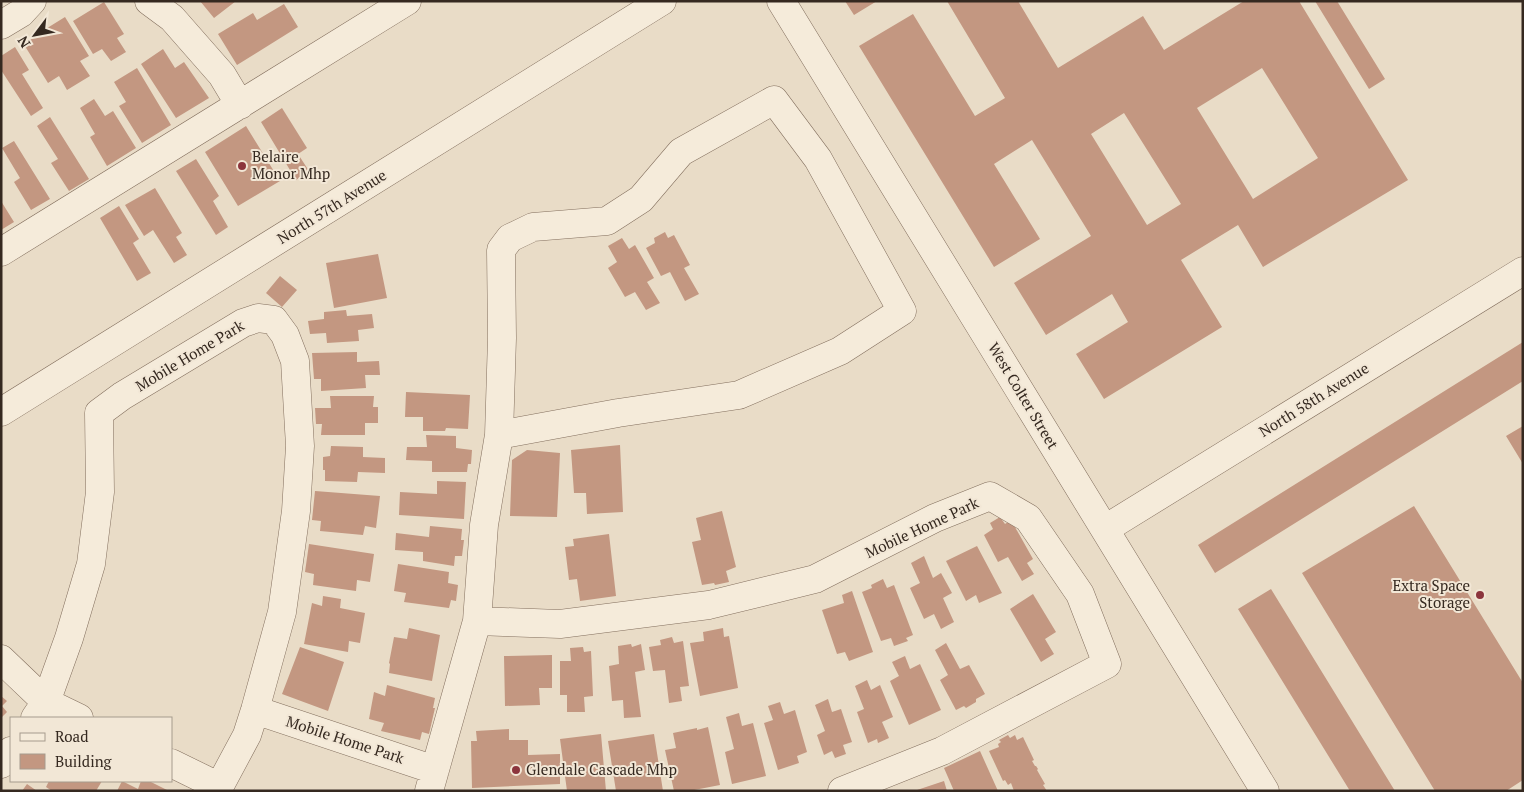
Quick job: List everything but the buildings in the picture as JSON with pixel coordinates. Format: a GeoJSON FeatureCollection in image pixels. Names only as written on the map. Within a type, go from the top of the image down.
{"type":"FeatureCollection","features":[{"type":"Feature","properties":{"kind":"street"},"geometry":{"type":"LineString","coordinates":[[1,25],[21,13],[32,1]]}},
{"type":"Feature","properties":{"kind":"street"},"geometry":{"type":"LineString","coordinates":[[149,1],[172,18],[197,46],[222,75],[240,105]]}},
{"type":"Feature","properties":{"kind":"street","name":"North 57th Avenue"},"geometry":{"type":"LineString","coordinates":[[1,412],[662,1]]}},
{"type":"Feature","properties":{"kind":"street","name":"West Colter Street"},"geometry":{"type":"LineString","coordinates":[[782,1],[1265,791]]}},
{"type":"Feature","properties":{"kind":"street"},"geometry":{"type":"LineString","coordinates":[[1,252],[403,2]]}},
{"type":"Feature","properties":{"kind":"street","name":"Mobile Home Park"},"geometry":{"type":"LineString","coordinates":[[255,710],[432,780],[477,621],[484,525],[499,435],[502,338],[501,250],[510,238],[533,227],[607,221],[641,199],[680,152],[774,100],[818,159],[902,311],[840,351],[739,395],[618,413],[499,435]]}},
{"type":"Feature","properties":{"kind":"street","name":"North 58th Avenue"},"geometry":{"type":"LineString","coordinates":[[1105,529],[1523,271]]}},
{"type":"Feature","properties":{"kind":"street","name":"Mobile Home Park"},"geometry":{"type":"LineString","coordinates":[[41,710],[69,638],[91,564],[100,492],[99,413],[122,396],[243,323],[258,318],[274,320],[285,335],[295,361],[300,446],[296,512],[282,612],[248,735],[218,789],[172,764]]}},
{"type":"Feature","properties":{"kind":"street","name":"Mobile Home Park"},"geometry":{"type":"LineString","coordinates":[[477,621],[560,624],[709,605],[815,579],[935,518],[990,496],[1028,518],[1080,594],[1107,664],[942,751],[842,791]]}},
{"type":"Feature","properties":{"kind":"street"},"geometry":{"type":"LineString","coordinates":[[1,658],[41,710],[74,717]]}},
{"type":"Feature","properties":{"kind":"street"},"geometry":{"type":"LineString","coordinates":[[1,764],[10,752]]}},
{"type":"Feature","properties":{"kind":"place","name":"Belaire Monor Mhp"},"geometry":{"type":"Point","coordinates":[242,166]}},
{"type":"Feature","properties":{"kind":"place","name":"Extra Space Storage"},"geometry":{"type":"Point","coordinates":[1480,595]}},
{"type":"Feature","properties":{"kind":"place","name":"Glendale Cascade Mhp"},"geometry":{"type":"Point","coordinates":[516,770]}}]}
